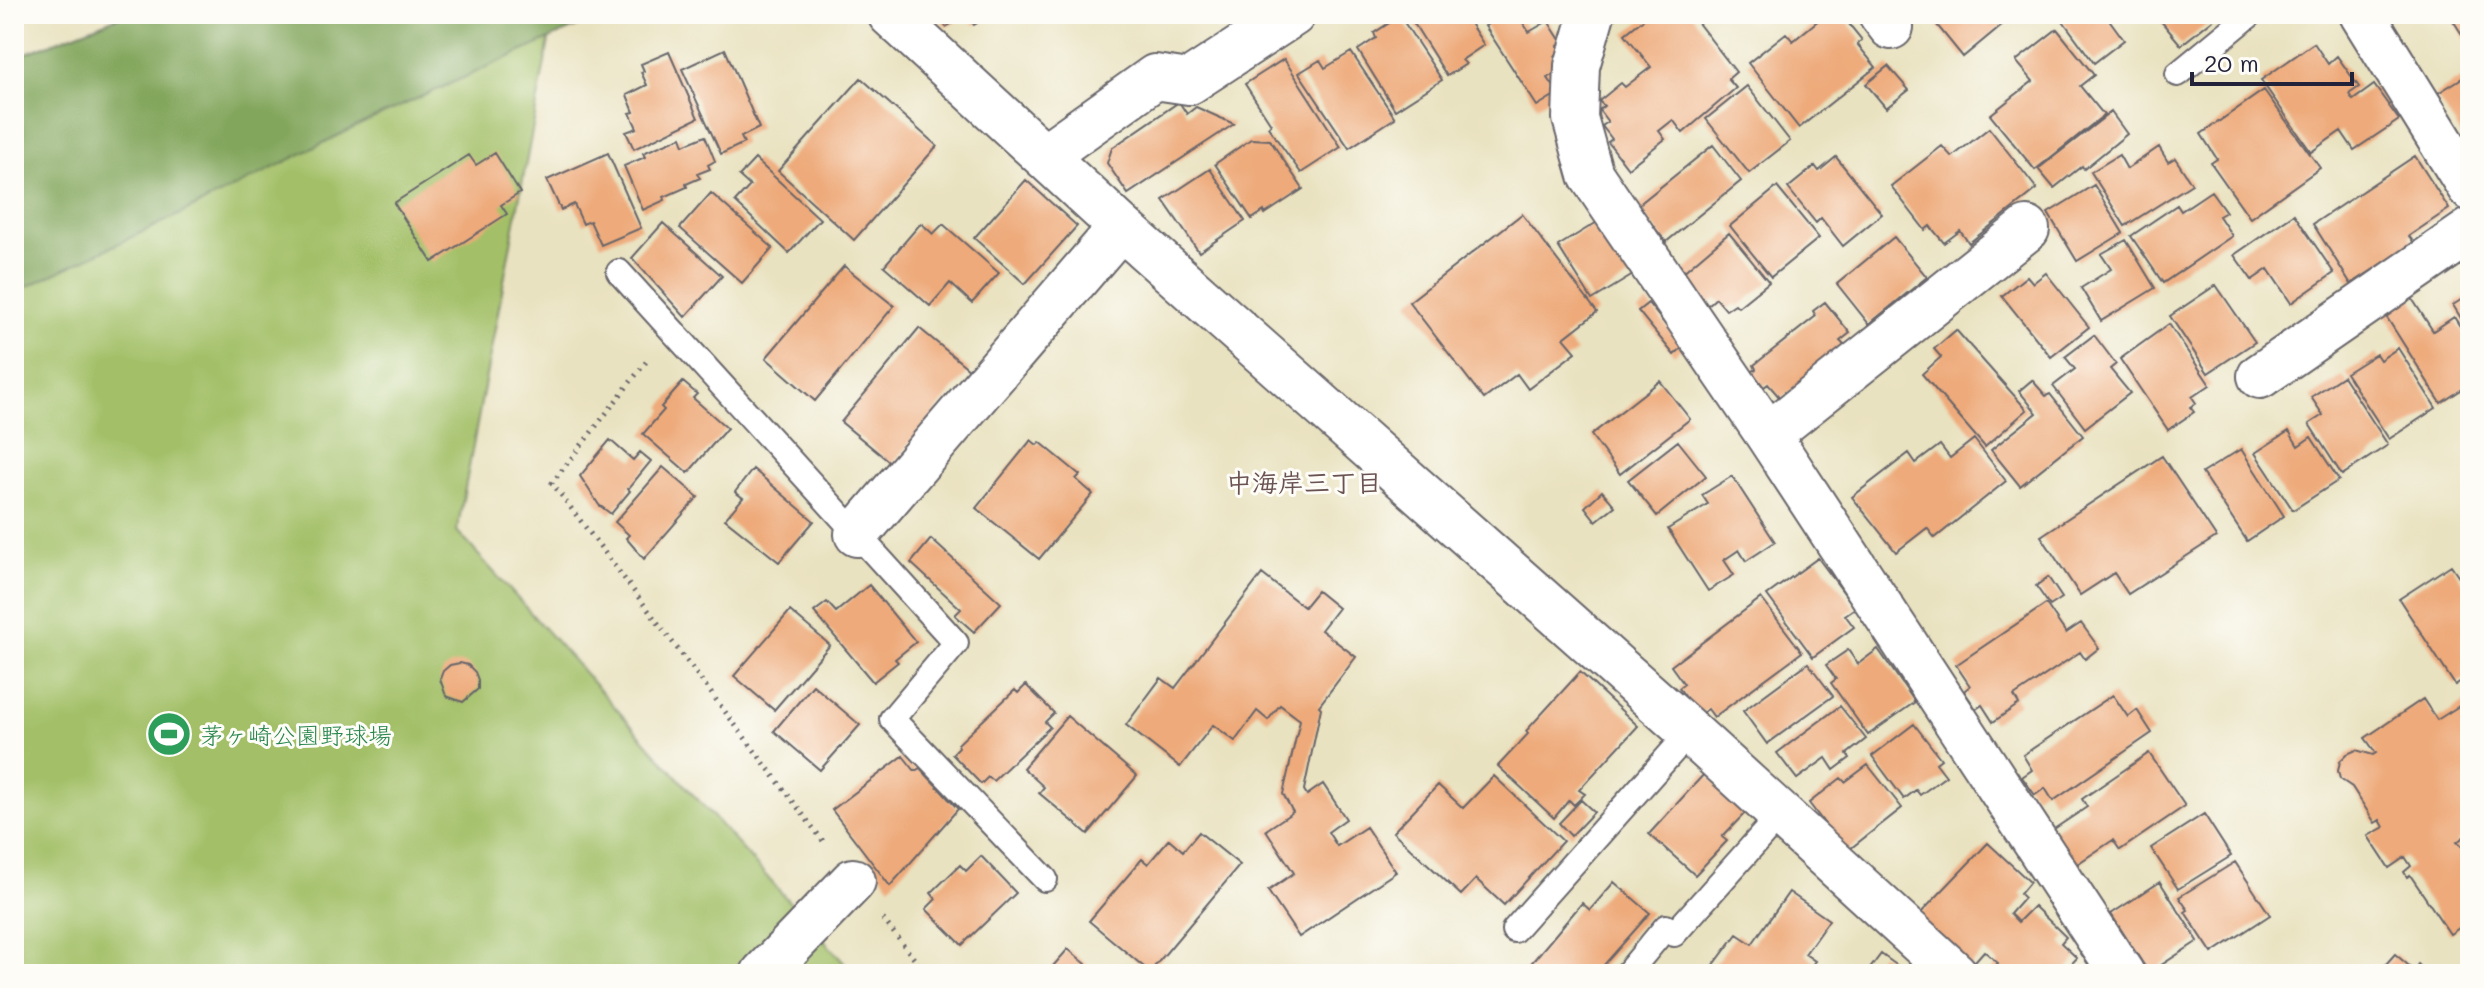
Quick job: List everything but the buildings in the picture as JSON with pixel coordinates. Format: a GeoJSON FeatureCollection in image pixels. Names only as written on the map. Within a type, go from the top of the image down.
{"type":"FeatureCollection","features":[{"type":"Feature","properties":{"kind":"street"},"geometry":{"type":"LineString","coordinates":[[890,14],[1121,227],[1690,732],[1955,974]]}},
{"type":"Feature","properties":{"kind":"street"},"geometry":{"type":"LineString","coordinates":[[1044,156],[1155,77],[1189,82],[1293,14]]}},
{"type":"Feature","properties":{"kind":"street"},"geometry":{"type":"LineString","coordinates":[[1592,14],[1577,66],[1575,118],[1591,175],[1768,435],[2122,974]]}},
{"type":"Feature","properties":{"kind":"street"},"geometry":{"type":"LineString","coordinates":[[2362,14],[2470,188]]}},
{"type":"Feature","properties":{"kind":"street"},"geometry":{"type":"LineString","coordinates":[[857,534],[1121,227]]}},
{"type":"Feature","properties":{"kind":"street"},"geometry":{"type":"LineString","coordinates":[[1768,435],[2027,229]]}},
{"type":"Feature","properties":{"kind":"street"},"geometry":{"type":"LineString","coordinates":[[2260,376],[2470,231]]}},
{"type":"Feature","properties":{"kind":"street"},"geometry":{"type":"LineString","coordinates":[[763,974],[853,881]]}},
{"type":"Feature","properties":{"kind":"lane"},"geometry":{"type":"LineString","coordinates":[[2178,74],[2251,14]]}},
{"type":"Feature","properties":{"kind":"lane"},"geometry":{"type":"LineString","coordinates":[[619,272],[956,643],[892,719],[1045,879]]}},
{"type":"Feature","properties":{"kind":"lane"},"geometry":{"type":"LineString","coordinates":[[1514,930],[1690,732]]}},
{"type":"Feature","properties":{"kind":"lane"},"geometry":{"type":"LineString","coordinates":[[1627,974],[1666,927],[1674,934],[1781,814]]}},
{"type":"Feature","properties":{"kind":"path"},"geometry":{"type":"LineString","coordinates":[[671,329],[552,483],[926,974]]}},
{"type":"Feature","properties":{"kind":"green space"},"geometry":{"type":"Polygon","coordinates":[[[126,14],[554,14],[457,531],[854,974],[14,974],[14,58],[126,14]]]}},
{"type":"Feature","properties":{"kind":"green space"},"geometry":{"type":"Polygon","coordinates":[[[126,14],[605,14],[361,124],[14,293],[14,58],[126,14]]]}},
{"type":"Feature","properties":{"kind":"place","name":"茅ヶ崎公園野球場"},"geometry":{"type":"Point","coordinates":[169,734]}},
{"type":"Feature","properties":{"kind":"district","name":"中海岸三丁目"},"geometry":{"type":"Point","coordinates":[1304,482]}}]}
